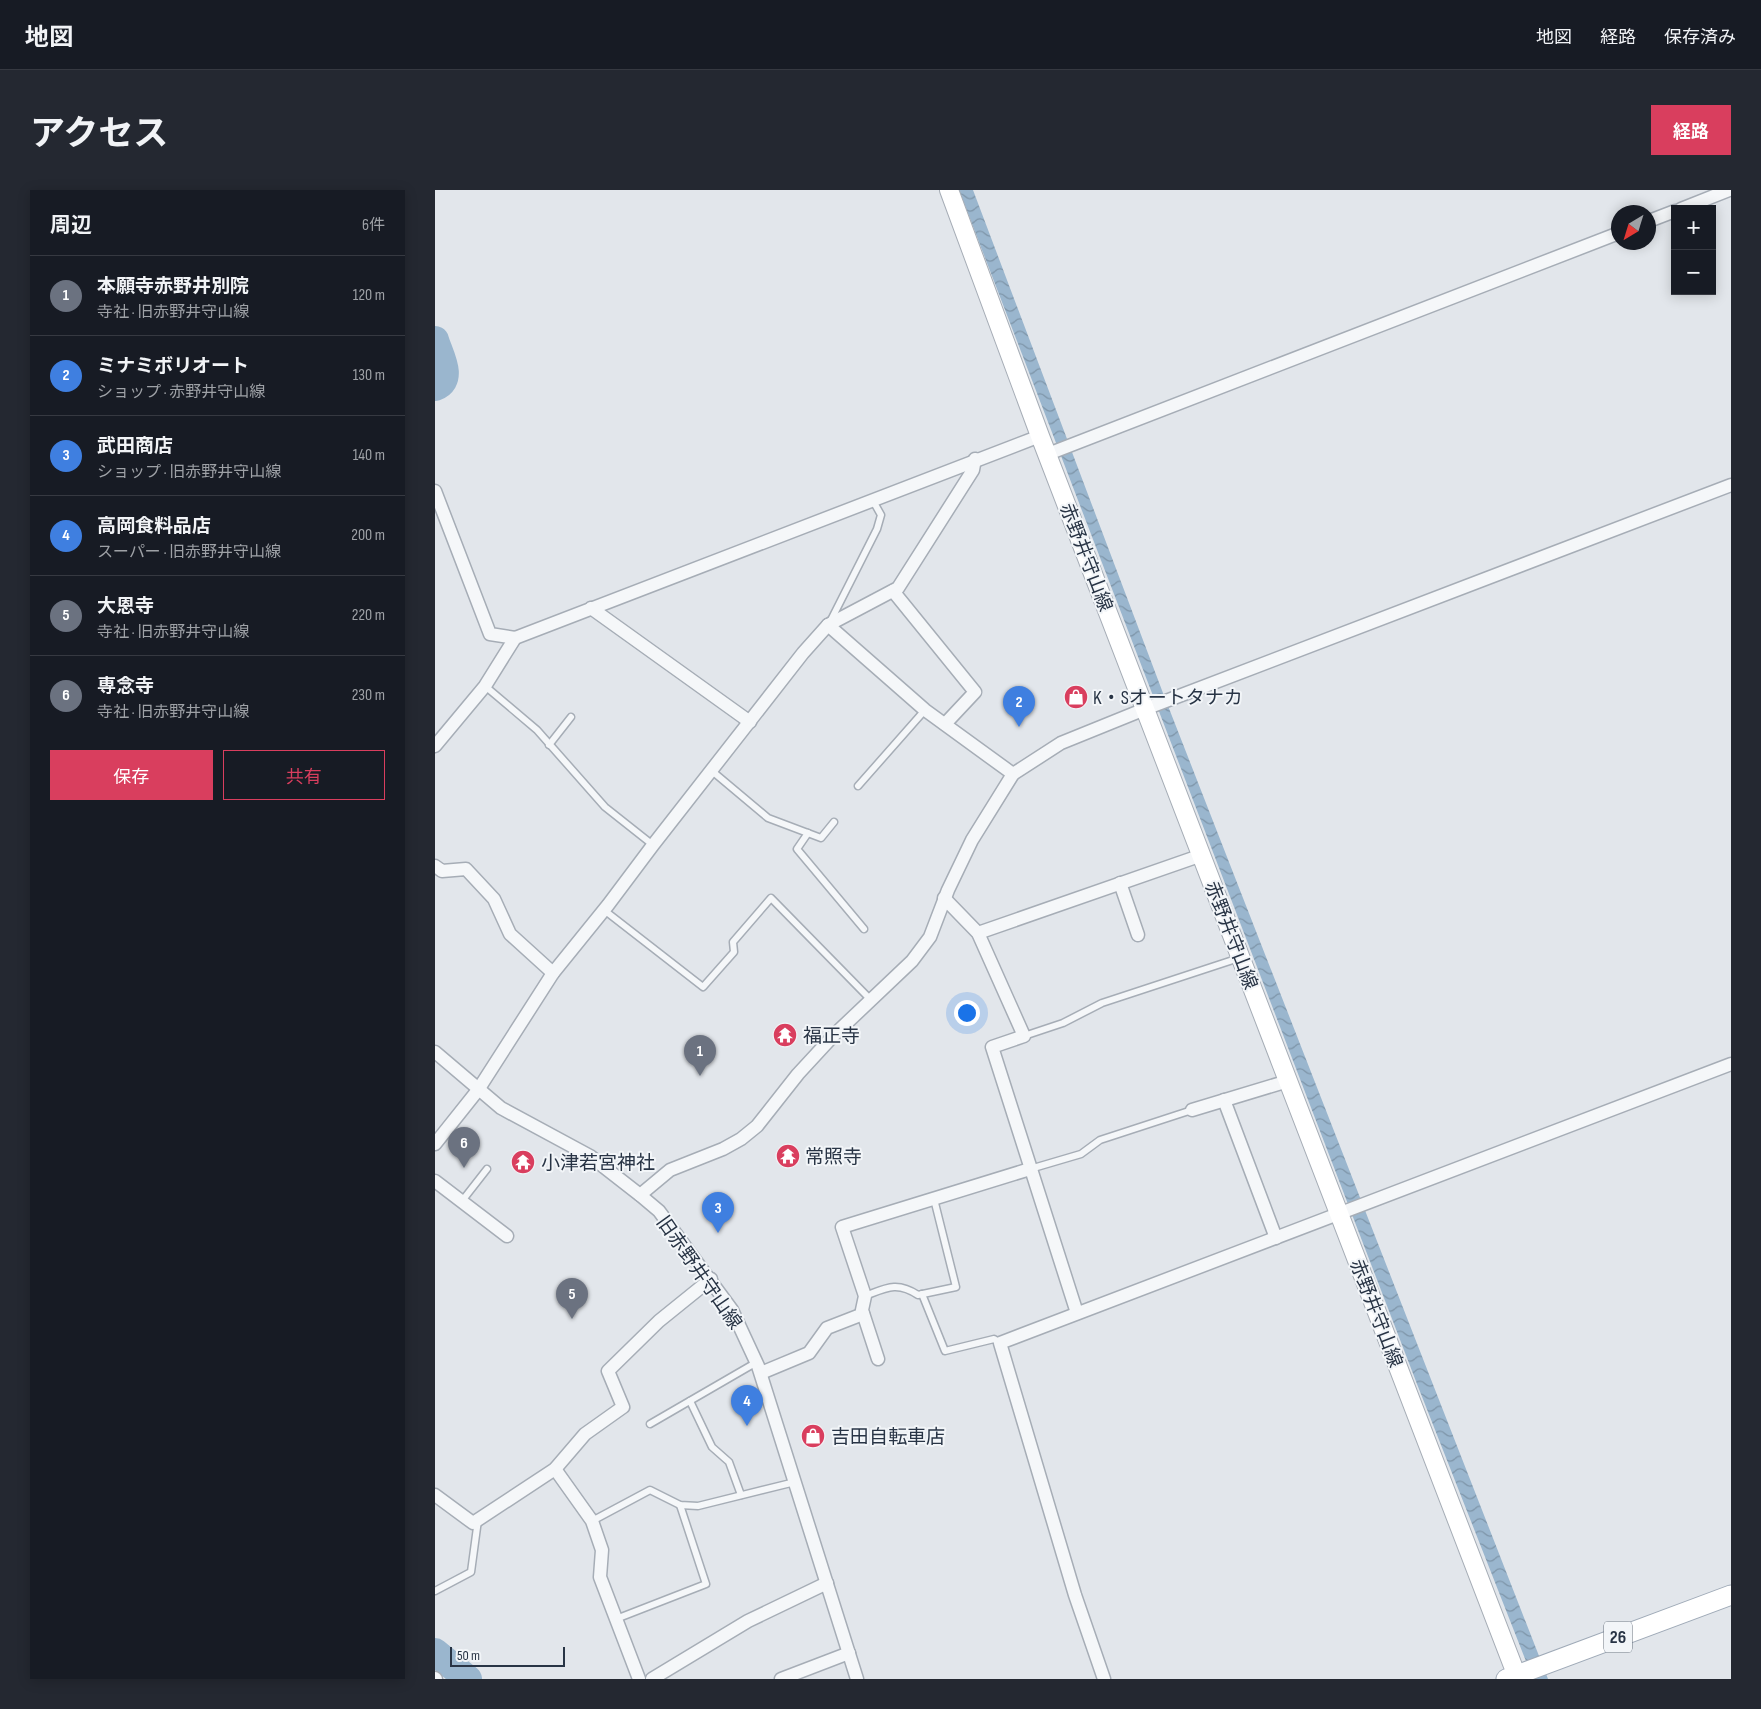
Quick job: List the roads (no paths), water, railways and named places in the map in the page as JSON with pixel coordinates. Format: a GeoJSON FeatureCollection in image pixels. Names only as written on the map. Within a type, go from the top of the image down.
{"type":"FeatureCollection","features":[{"type":"Feature","properties":{"kind":"main road","name":"赤野井守山線"},"geometry":{"type":"LineString","coordinates":[[949,190],[1040,436],[1202,855],[1513,1678]]}},
{"type":"Feature","properties":{"kind":"main road","name":"26"},"geometry":{"type":"LineString","coordinates":[[1513,1678],[1731,1595]]}},
{"type":"Feature","properties":{"kind":"street"},"geometry":{"type":"LineString","coordinates":[[1691,205],[1729,190]]}},
{"type":"Feature","properties":{"kind":"street"},"geometry":{"type":"LineString","coordinates":[[1656,218],[1671,213]]}},
{"type":"Feature","properties":{"kind":"street"},"geometry":{"type":"LineString","coordinates":[[1048,454],[1611,236]]}},
{"type":"Feature","properties":{"kind":"street"},"geometry":{"type":"LineString","coordinates":[[435,491],[490,634],[515,638],[871,499],[1040,436]]}},
{"type":"Feature","properties":{"kind":"street"},"geometry":{"type":"LineString","coordinates":[[435,1144],[478,1090],[553,973],[828,625],[898,588],[931,540],[973,470],[975,459]]}},
{"type":"Feature","properties":{"kind":"street"},"geometry":{"type":"LineString","coordinates":[[641,1195],[670,1170],[723,1149],[751,1130],[804,1067],[912,961],[930,937],[944,898],[972,840],[1013,774],[1061,743],[1145,709],[1731,485]]}},
{"type":"Feature","properties":{"kind":"street"},"geometry":{"type":"LineString","coordinates":[[893,591],[975,692],[945,724]]}},
{"type":"Feature","properties":{"kind":"street"},"geometry":{"type":"LineString","coordinates":[[591,608],[750,722]]}},
{"type":"Feature","properties":{"kind":"street"},"geometry":{"type":"LineString","coordinates":[[828,625],[925,710],[1013,774]]}},
{"type":"Feature","properties":{"kind":"street"},"geometry":{"type":"LineString","coordinates":[[435,746],[485,686],[515,638]]}},
{"type":"Feature","properties":{"kind":"street"},"geometry":{"type":"LineString","coordinates":[[978,933],[1202,855]]}},
{"type":"Feature","properties":{"kind":"street"},"geometry":{"type":"LineString","coordinates":[[435,866],[442,871],[466,869],[494,899],[511,934],[553,973]]}},
{"type":"Feature","properties":{"kind":"street"},"geometry":{"type":"LineString","coordinates":[[1120,883],[1138,935]]}},
{"type":"Feature","properties":{"kind":"street"},"geometry":{"type":"LineString","coordinates":[[944,898],[978,933],[1024,1036],[991,1048],[1077,1313]]}},
{"type":"Feature","properties":{"kind":"street","name":"旧赤野井守山線"},"geometry":{"type":"LineString","coordinates":[[435,1052],[501,1108],[590,1156],[641,1195],[659,1211],[732,1310],[759,1368],[857,1679]]}},
{"type":"Feature","properties":{"kind":"street"},"geometry":{"type":"LineString","coordinates":[[1104,1679],[1075,1595],[1000,1343],[1731,1064]]}},
{"type":"Feature","properties":{"kind":"street"},"geometry":{"type":"LineString","coordinates":[[1192,1110],[1288,1081]]}},
{"type":"Feature","properties":{"kind":"street"},"geometry":{"type":"LineString","coordinates":[[1224,1100],[1276,1238]]}},
{"type":"Feature","properties":{"kind":"street"},"geometry":{"type":"LineString","coordinates":[[877,1359],[863,1314],[865,1296],[842,1228],[1030,1169]]}},
{"type":"Feature","properties":{"kind":"street"},"geometry":{"type":"LineString","coordinates":[[435,1180],[507,1236]]}},
{"type":"Feature","properties":{"kind":"street"},"geometry":{"type":"LineString","coordinates":[[435,1495],[473,1523],[555,1469],[585,1434],[623,1407],[608,1371],[659,1321],[711,1279]]}},
{"type":"Feature","properties":{"kind":"street"},"geometry":{"type":"LineString","coordinates":[[759,1368],[809,1353],[827,1328],[863,1314]]}},
{"type":"Feature","properties":{"kind":"street"},"geometry":{"type":"LineString","coordinates":[[555,1469],[592,1521],[602,1550],[600,1577],[639,1679]]}},
{"type":"Feature","properties":{"kind":"street"},"geometry":{"type":"LineString","coordinates":[[652,1679],[748,1621],[827,1583]]}},
{"type":"Feature","properties":{"kind":"street"},"geometry":{"type":"LineString","coordinates":[[781,1679],[849,1653]]}},
{"type":"Feature","properties":{"kind":"lane"},"geometry":{"type":"LineString","coordinates":[[828,625],[877,529],[881,515],[871,499]]}},
{"type":"Feature","properties":{"kind":"lane"},"geometry":{"type":"LineString","coordinates":[[485,686],[537,730],[605,807],[653,845]]}},
{"type":"Feature","properties":{"kind":"lane"},"geometry":{"type":"LineString","coordinates":[[858,786],[925,710]]}},
{"type":"Feature","properties":{"kind":"lane"},"geometry":{"type":"LineString","coordinates":[[549,745],[571,717]]}},
{"type":"Feature","properties":{"kind":"lane"},"geometry":{"type":"LineString","coordinates":[[712,771],[768,818],[821,838],[834,822]]}},
{"type":"Feature","properties":{"kind":"lane"},"geometry":{"type":"LineString","coordinates":[[808,833],[797,849],[864,929]]}},
{"type":"Feature","properties":{"kind":"lane"},"geometry":{"type":"LineString","coordinates":[[604,910],[703,988],[734,952],[733,942],[771,898],[871,1000]]}},
{"type":"Feature","properties":{"kind":"lane"},"geometry":{"type":"LineString","coordinates":[[1024,1036],[1063,1023],[1102,1004],[1241,958]]}},
{"type":"Feature","properties":{"kind":"lane"},"geometry":{"type":"LineString","coordinates":[[1030,1169],[1081,1154],[1100,1140],[1192,1110]]}},
{"type":"Feature","properties":{"kind":"lane"},"geometry":{"type":"LineString","coordinates":[[462,1201],[487,1169]]}},
{"type":"Feature","properties":{"kind":"lane"},"geometry":{"type":"LineString","coordinates":[[865,1296],[891,1286],[907,1288],[918,1295],[956,1287],[934,1199]]}},
{"type":"Feature","properties":{"kind":"lane"},"geometry":{"type":"LineString","coordinates":[[922,1294],[945,1351],[994,1339],[1000,1343]]}},
{"type":"Feature","properties":{"kind":"lane"},"geometry":{"type":"LineString","coordinates":[[650,1424],[690,1401],[759,1368]]}},
{"type":"Feature","properties":{"kind":"lane"},"geometry":{"type":"LineString","coordinates":[[690,1401],[712,1447],[729,1462],[741,1495]]}},
{"type":"Feature","properties":{"kind":"lane"},"geometry":{"type":"LineString","coordinates":[[592,1521],[650,1490],[681,1505],[698,1506],[795,1482]]}},
{"type":"Feature","properties":{"kind":"lane"},"geometry":{"type":"LineString","coordinates":[[616,1619],[706,1584],[681,1505]]}},
{"type":"Feature","properties":{"kind":"lane"},"geometry":{"type":"LineString","coordinates":[[435,1591],[471,1572],[478,1519]]}},
{"type":"Feature","properties":{"kind":"water"},"geometry":{"type":"Polygon","coordinates":[[[959,190],[973,190],[1163,693],[1548,1679],[1533,1679],[1417,1384],[959,190]]]}},
{"type":"Feature","properties":{"kind":"waterway"},"geometry":{"type":"LineString","coordinates":[[435,340],[445,373],[441,384],[435,387]]}},
{"type":"Feature","properties":{"kind":"waterway"},"geometry":{"type":"LineString","coordinates":[[435,1652],[468,1679]]}},
{"type":"Feature","properties":{"kind":"place","name":"K・Sオートタナカ"},"geometry":{"type":"Point","coordinates":[1076,697]}},
{"type":"Feature","properties":{"kind":"place","name":"ミナミボリオート"},"geometry":{"type":"Point","coordinates":[1019,727]}},
{"type":"Feature","properties":{"kind":"place","name":"福正寺"},"geometry":{"type":"Point","coordinates":[785,1035]}},
{"type":"Feature","properties":{"kind":"place","name":"本願寺赤野井別院"},"geometry":{"type":"Point","coordinates":[700,1076]}},
{"type":"Feature","properties":{"kind":"place","name":"常照寺"},"geometry":{"type":"Point","coordinates":[788,1156]}},
{"type":"Feature","properties":{"kind":"place","name":"小津若宮神社"},"geometry":{"type":"Point","coordinates":[523,1162]}},
{"type":"Feature","properties":{"kind":"place","name":"専念寺"},"geometry":{"type":"Point","coordinates":[464,1168]}},
{"type":"Feature","properties":{"kind":"place","name":"武田商店"},"geometry":{"type":"Point","coordinates":[718,1233]}},
{"type":"Feature","properties":{"kind":"place","name":"大恩寺"},"geometry":{"type":"Point","coordinates":[572,1319]}},
{"type":"Feature","properties":{"kind":"place","name":"高岡食料品店"},"geometry":{"type":"Point","coordinates":[747,1426]}},
{"type":"Feature","properties":{"kind":"place","name":"吉田自転車店"},"geometry":{"type":"Point","coordinates":[813,1436]}}]}
